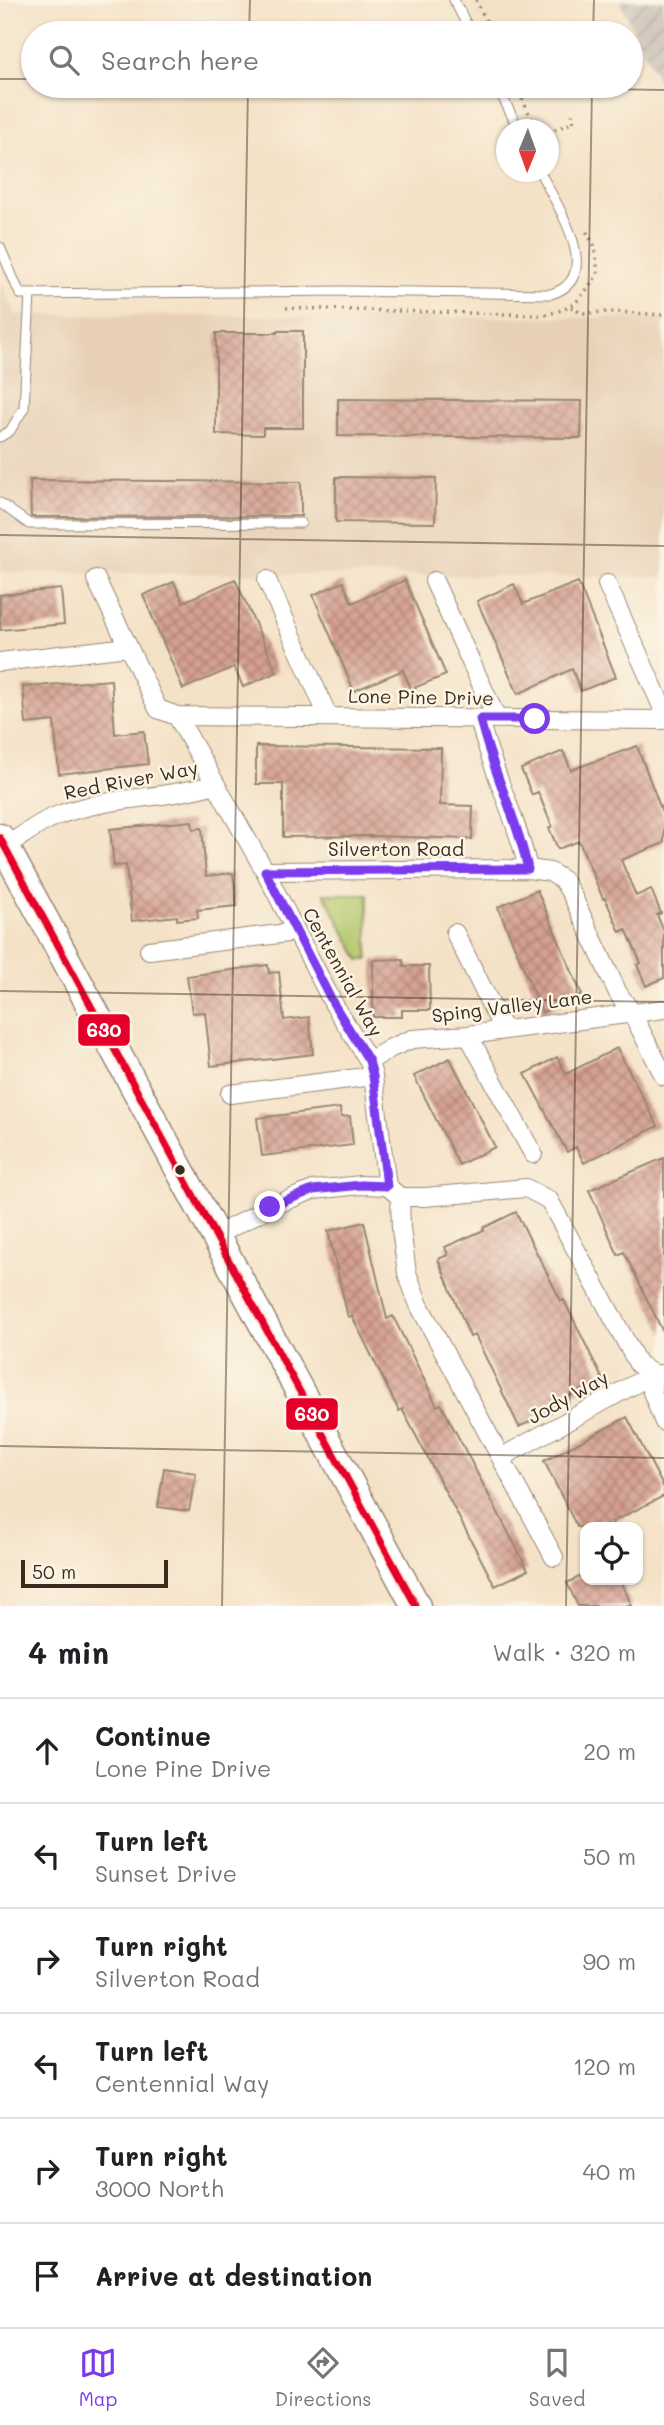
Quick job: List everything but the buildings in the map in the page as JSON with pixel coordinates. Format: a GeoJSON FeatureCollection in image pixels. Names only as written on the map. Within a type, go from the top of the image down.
{"type":"FeatureCollection","features":[{"type":"Feature","properties":{"kind":"main road"},"geometry":{"type":"LineString","coordinates":[[2,843],[416,1606]]}},
{"type":"Feature","properties":{"kind":"street","name":"Centennial Way"},"geometry":{"type":"LineString","coordinates":[[96,579],[158,709],[177,716],[265,871],[333,1003],[371,1068],[407,1273],[419,1305],[554,1557]]}},
{"type":"Feature","properties":{"kind":"street"},"geometry":{"type":"LineString","coordinates":[[267,580],[328,716]]}},
{"type":"Feature","properties":{"kind":"street"},"geometry":{"type":"LineString","coordinates":[[434,582],[488,719],[488,752],[521,836],[528,869]]}},
{"type":"Feature","properties":{"kind":"street"},"geometry":{"type":"LineString","coordinates":[[607,584],[664,710]]}},
{"type":"Feature","properties":{"kind":"street"},"geometry":{"type":"LineString","coordinates":[[0,662],[128,647]]}},
{"type":"Feature","properties":{"kind":"street","name":"Lone Pine Drive"},"geometry":{"type":"LineString","coordinates":[[177,716],[664,720]]}},
{"type":"Feature","properties":{"kind":"street","name":"Red River Way"},"geometry":{"type":"LineString","coordinates":[[2,843],[55,816],[99,805],[195,790],[215,784]]}},
{"type":"Feature","properties":{"kind":"street","name":"Silverton Road"},"geometry":{"type":"LineString","coordinates":[[265,871],[528,869],[550,872],[563,880],[572,895],[618,993],[632,1013],[664,1076]]}},
{"type":"Feature","properties":{"kind":"street"},"geometry":{"type":"LineString","coordinates":[[149,950],[296,932]]}},
{"type":"Feature","properties":{"kind":"street"},"geometry":{"type":"LineString","coordinates":[[455,933],[503,1029]]}},
{"type":"Feature","properties":{"kind":"street","name":"Sping Valley Lane"},"geometry":{"type":"LineString","coordinates":[[371,1068],[391,1048],[412,1039],[468,1035],[664,1010]]}},
{"type":"Feature","properties":{"kind":"street"},"geometry":{"type":"LineString","coordinates":[[468,1035],[533,1154]]}},
{"type":"Feature","properties":{"kind":"street"},"geometry":{"type":"LineString","coordinates":[[230,1094],[371,1068]]}},
{"type":"Feature","properties":{"kind":"street"},"geometry":{"type":"LineString","coordinates":[[215,1236],[270,1207],[313,1190],[361,1185],[425,1197],[526,1188],[549,1200],[638,1364],[659,1374],[652,1392],[664,1422]]}},
{"type":"Feature","properties":{"kind":"street","name":"Jody Way"},"geometry":{"type":"LineString","coordinates":[[502,1457],[659,1374]]}},
{"type":"Feature","properties":{"kind":"lane"},"geometry":{"type":"LineString","coordinates":[[454,0],[465,21]]}},
{"type":"Feature","properties":{"kind":"lane"},"geometry":{"type":"LineString","coordinates":[[503,98],[514,119]]}},
{"type":"Feature","properties":{"kind":"lane"},"geometry":{"type":"LineString","coordinates":[[0,247],[20,294],[342,291],[551,294],[571,281],[577,254],[545,182]]}},
{"type":"Feature","properties":{"kind":"lane"},"geometry":{"type":"LineString","coordinates":[[0,437],[10,431],[24,408],[30,294]]}},
{"type":"Feature","properties":{"kind":"lane"},"geometry":{"type":"LineString","coordinates":[[0,503],[29,524],[301,523]]}},
{"type":"Feature","properties":{"kind":"path"},"geometry":{"type":"LineString","coordinates":[[476,0],[486,21]]}},
{"type":"Feature","properties":{"kind":"path"},"geometry":{"type":"LineString","coordinates":[[522,98],[532,119]]}},
{"type":"Feature","properties":{"kind":"path"},"geometry":{"type":"LineString","coordinates":[[559,128],[574,122],[572,114]]}},
{"type":"Feature","properties":{"kind":"path"},"geometry":{"type":"LineString","coordinates":[[571,307],[581,313],[664,315]]}},
{"type":"Feature","properties":{"kind":"shaded area"},"geometry":{"type":"Polygon","coordinates":[[[619,0],[664,0],[664,92],[643,49],[643,21],[629,21],[619,0]]]}},
{"type":"Feature","properties":{"kind":"shaded area"},"geometry":{"type":"Polygon","coordinates":[[[0,281],[16,315],[664,318],[664,577],[0,572],[0,281]]]}},
{"type":"Feature","properties":{"kind":"green space"},"geometry":{"type":"Polygon","coordinates":[[[324,894],[368,894],[368,960],[360,960],[324,894]]]}},
{"type":"Feature","properties":{"kind":"transit line","name":"630"},"geometry":{"type":"LineString","coordinates":[[0,838],[416,1606]]}},
{"type":"Feature","properties":{"kind":"route"},"geometry":{"type":"LineString","coordinates":[[270,1207],[313,1190],[361,1185],[387,1186],[369,1061],[333,1003],[265,871],[528,869],[521,836],[488,752],[480,719],[535,719]]}}]}
